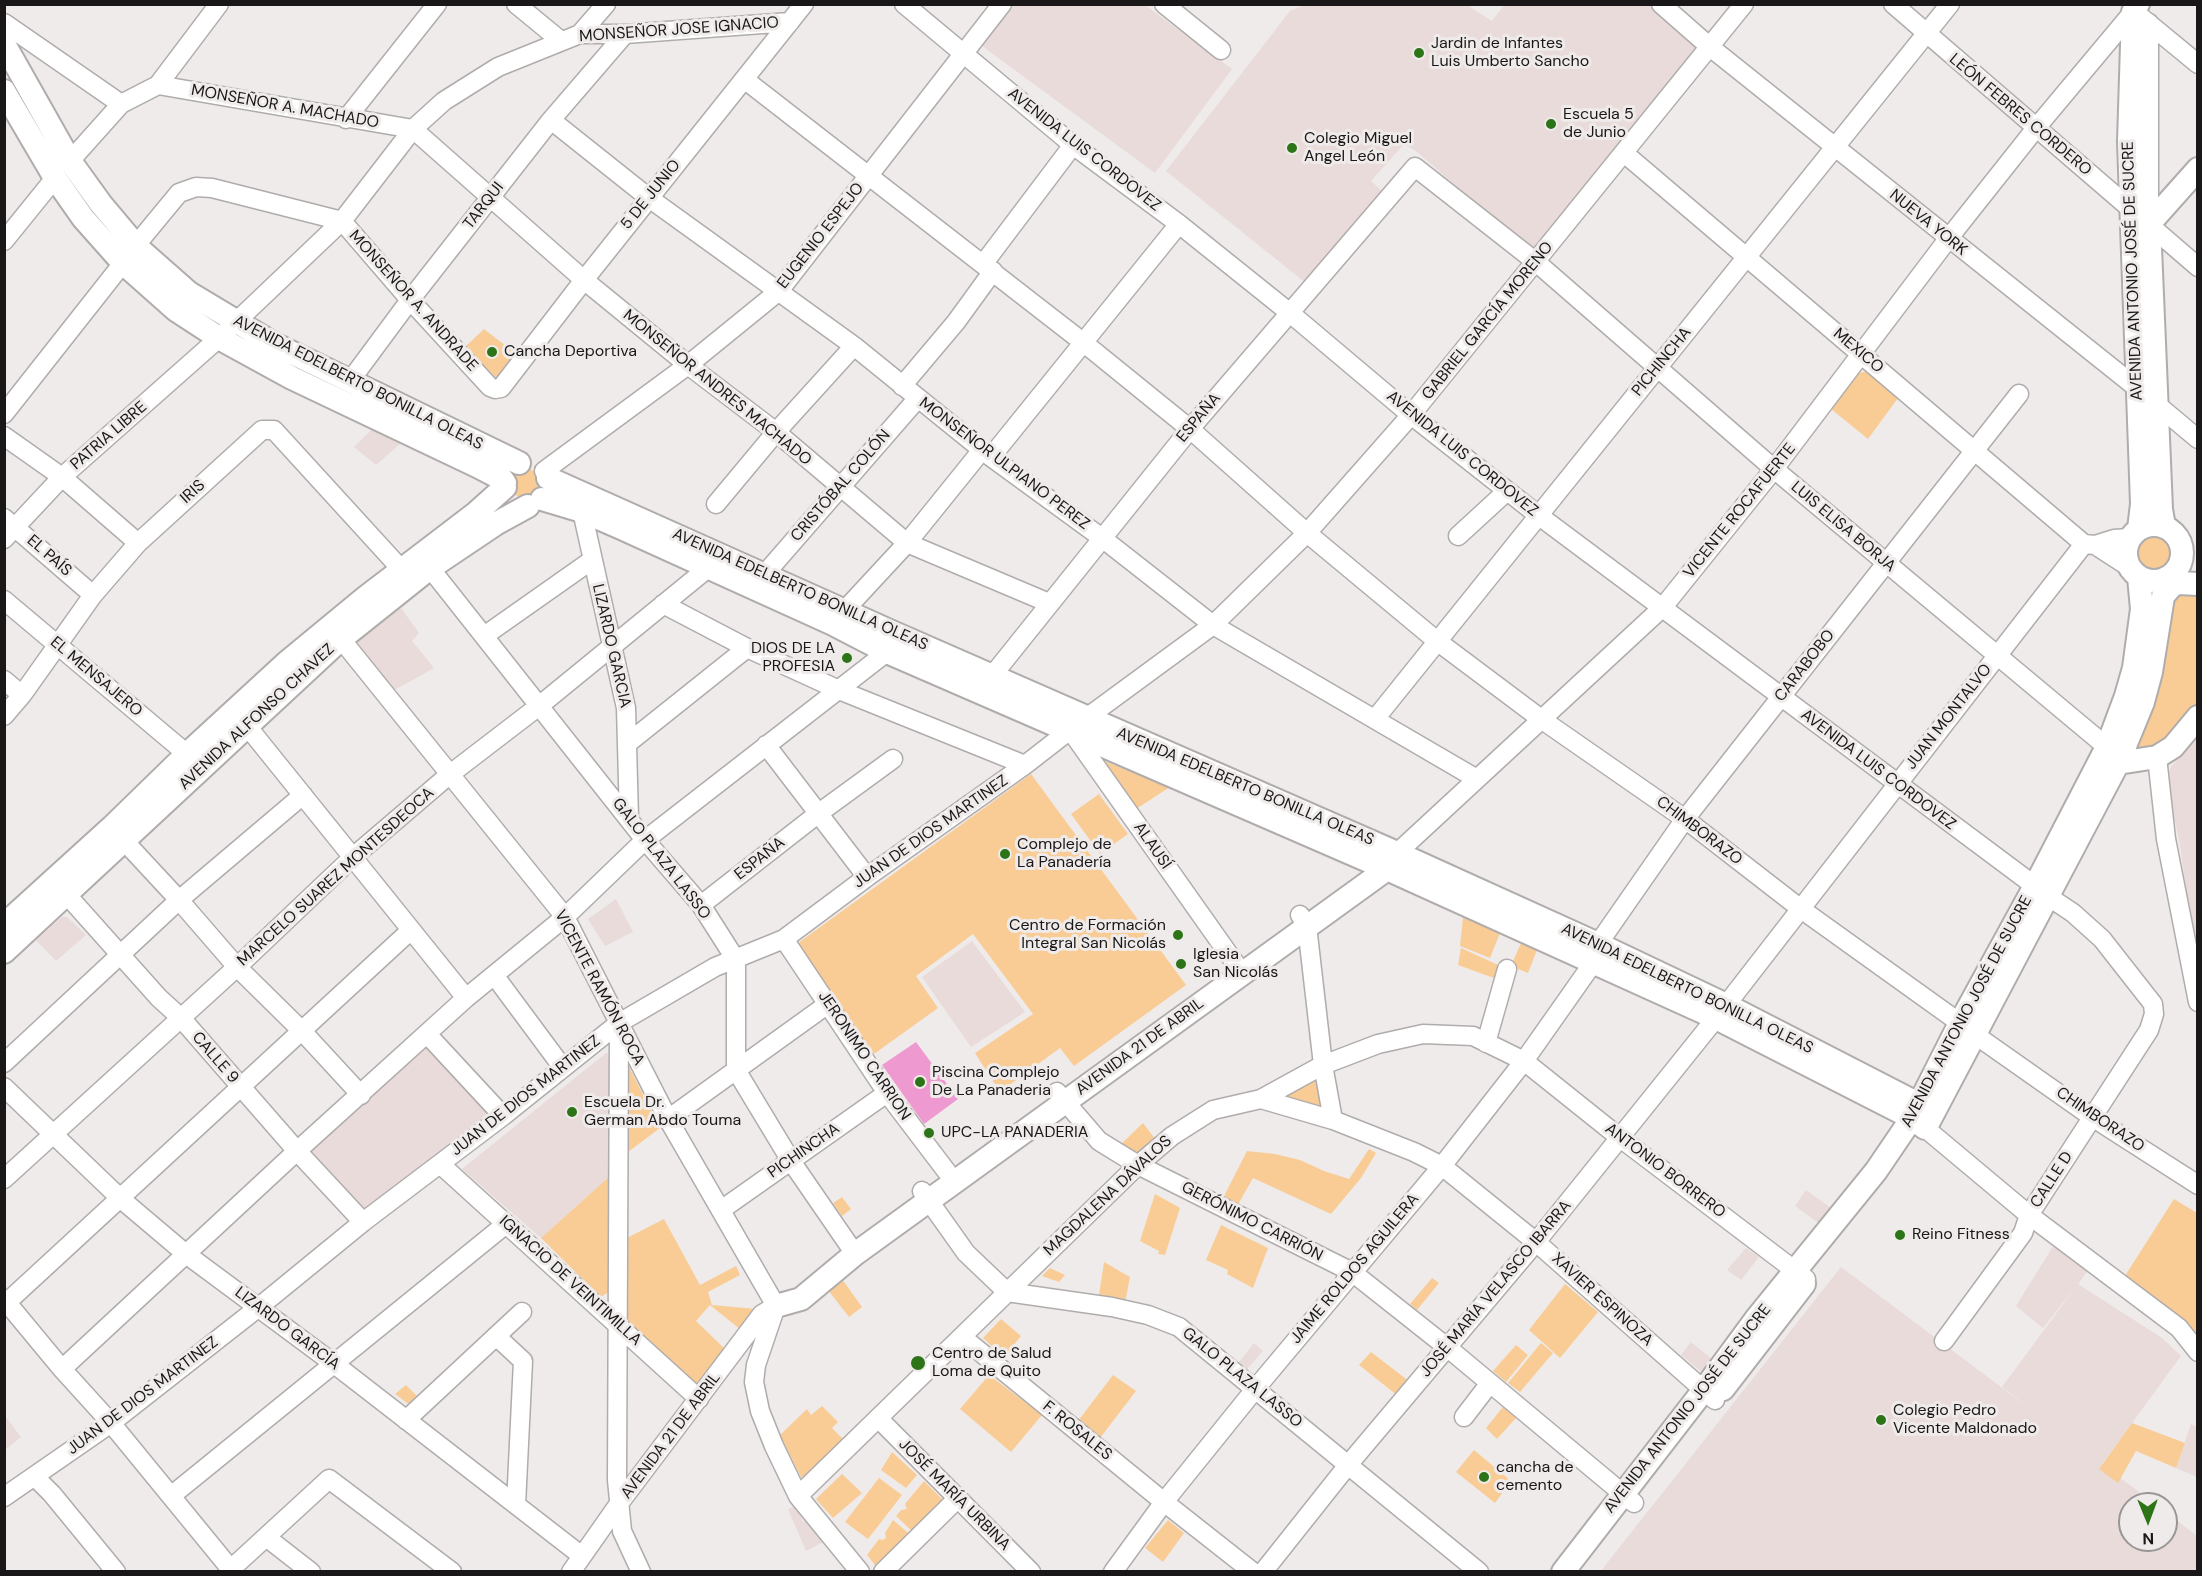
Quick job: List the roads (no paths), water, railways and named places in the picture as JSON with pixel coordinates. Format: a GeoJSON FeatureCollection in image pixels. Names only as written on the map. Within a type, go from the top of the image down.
{"type":"FeatureCollection","features":[{"type":"Feature","properties":{"kind":"main road","name":"AVENIDA ANTONIO JOSÉ DE SUCRE"},"geometry":{"type":"LineString","coordinates":[[2135,534],[2142,504],[2128,142],[2136,11]]}},
{"type":"Feature","properties":{"kind":"main road","name":"AVENIDA EDELBERTO BONILLA OLEAS"},"geometry":{"type":"LineString","coordinates":[[4,44],[70,161],[101,204],[136,245],[189,293],[274,344],[519,464]]}},
{"type":"Feature","properties":{"kind":"main road","name":"AVENIDA EDELBERTO BONILLA OLEAS"},"geometry":{"type":"LineString","coordinates":[[4,91],[55,178],[83,218],[123,263],[176,310],[219,338],[292,378],[477,466],[502,479],[505,485]]}},
{"type":"Feature","properties":{"kind":"main road"},"geometry":{"type":"LineString","coordinates":[[2149,224],[2198,169]]}},
{"type":"Feature","properties":{"kind":"main road","name":"AVENIDA ANTONIO JOSÉ DE SUCRE"},"geometry":{"type":"LineString","coordinates":[[2149,224],[2161,509],[2164,527]]}},
{"type":"Feature","properties":{"kind":"main road"},"geometry":{"type":"LineString","coordinates":[[530,462],[546,474],[548,489],[535,503],[521,505],[510,499],[505,485],[509,471],[519,464],[530,462]]}},
{"type":"Feature","properties":{"kind":"main road"},"geometry":{"type":"LineString","coordinates":[[477,466],[489,477],[492,485],[494,512],[533,513],[578,510]]}},
{"type":"Feature","properties":{"kind":"main road","name":"AVENIDA EDELBERTO BONILLA OLEAS"},"geometry":{"type":"LineString","coordinates":[[546,474],[764,575],[992,676],[1078,724]]}},
{"type":"Feature","properties":{"kind":"main road","name":"AVENIDA ALFONSO CHAVEZ"},"geometry":{"type":"LineString","coordinates":[[7,919],[118,835],[248,726],[341,639],[430,568],[494,512],[505,485]]}},
{"type":"Feature","properties":{"kind":"main road","name":"AVENIDA EDELBERTO BONILLA OLEAS"},"geometry":{"type":"LineString","coordinates":[[535,503],[578,510],[833,624],[887,652],[1078,724],[1596,953],[1721,1012],[1923,1115]]}},
{"type":"Feature","properties":{"kind":"main road","name":"AVENIDA ALFONSO CHAVEZ"},"geometry":{"type":"LineString","coordinates":[[4,952],[67,895],[187,754],[286,663],[401,570],[494,512],[535,503]]}},
{"type":"Feature","properties":{"kind":"main road"},"geometry":{"type":"LineString","coordinates":[[2169,581],[2182,555],[2189,550],[2173,532],[2164,527],[2154,525],[2135,534],[2126,553],[2134,572],[2152,581],[2198,583]]}},
{"type":"Feature","properties":{"kind":"main road","name":"AVENIDA ANTONIO JOSÉ DE SUCRE"},"geometry":{"type":"LineString","coordinates":[[2113,755],[2134,668],[2142,609],[2134,572]]}},
{"type":"Feature","properties":{"kind":"main road","name":"AVENIDA ANTONIO JOSÉ DE SUCRE"},"geometry":{"type":"LineString","coordinates":[[1563,1572],[1628,1499],[1923,1115],[2143,702],[2169,581]]}},
{"type":"Feature","properties":{"kind":"main road"},"geometry":{"type":"LineString","coordinates":[[2113,755],[2157,757],[2173,747],[2198,717]]}},
{"type":"Feature","properties":{"kind":"main road","name":"AVENIDA 21 DE ABRIL"},"geometry":{"type":"LineString","coordinates":[[776,1306],[792,1289],[852,1249],[1386,861]]}},
{"type":"Feature","properties":{"kind":"main road","name":"AVENIDA 21 DE ABRIL"},"geometry":{"type":"LineString","coordinates":[[925,1196],[947,1172],[1061,1097]]}},
{"type":"Feature","properties":{"kind":"main road","name":"AVENIDA ANTONIO JOSÉ DE SUCRE"},"geometry":{"type":"LineString","coordinates":[[1581,1572],[1628,1499]]}},
{"type":"Feature","properties":{"kind":"street"},"geometry":{"type":"LineString","coordinates":[[70,161],[121,104],[158,86],[219,4]]}},
{"type":"Feature","properties":{"kind":"street"},"geometry":{"type":"LineString","coordinates":[[346,119],[437,4]]}},
{"type":"Feature","properties":{"kind":"street"},"geometry":{"type":"LineString","coordinates":[[516,4],[561,41]]}},
{"type":"Feature","properties":{"kind":"street"},"geometry":{"type":"LineString","coordinates":[[580,34],[606,4]]}},
{"type":"Feature","properties":{"kind":"street","name":"5 DE JUNIO"},"geometry":{"type":"LineString","coordinates":[[501,388],[804,4]]}},
{"type":"Feature","properties":{"kind":"street","name":"AVENIDA LUIS CORDOVEZ"},"geometry":{"type":"LineString","coordinates":[[904,4],[1073,145],[1179,224],[1507,491],[1897,785],[2073,913],[2102,939],[2153,1004],[2154,1014]]}},
{"type":"Feature","properties":{"kind":"street","name":"EUGENIO ESPEJO"},"geometry":{"type":"LineString","coordinates":[[546,474],[780,291],[1002,4]]}},
{"type":"Feature","properties":{"kind":"street","name":"NUEVA YORK"},"geometry":{"type":"LineString","coordinates":[[1661,4],[1710,47],[1948,239],[2158,406],[2195,430]]}},
{"type":"Feature","properties":{"kind":"street","name":"GABRIEL GARCÍA MORENO"},"geometry":{"type":"LineString","coordinates":[[1078,724],[1213,625],[1307,533],[1411,415],[1744,4]]}},
{"type":"Feature","properties":{"kind":"street","name":"LEÓN FEBRES CORDERO"},"geometry":{"type":"LineString","coordinates":[[1893,4],[1926,35],[2198,267]]}},
{"type":"Feature","properties":{"kind":"street","name":"PICHINCHA"},"geometry":{"type":"LineString","coordinates":[[1375,719],[1950,4]]}},
{"type":"Feature","properties":{"kind":"street"},"geometry":{"type":"LineString","coordinates":[[1169,6],[1221,50]]}},
{"type":"Feature","properties":{"kind":"street"},"geometry":{"type":"LineString","coordinates":[[2136,11],[2198,64]]}},
{"type":"Feature","properties":{"kind":"street","name":"VICENTE ROCAFUERTE"},"geometry":{"type":"LineString","coordinates":[[1386,861],[1663,607],[1774,469],[1948,239],[2036,128],[2136,11]]}},
{"type":"Feature","properties":{"kind":"street","name":"AVENIDA ANTONIO JOSÉ DE SUCRE"},"geometry":{"type":"LineString","coordinates":[[2136,11],[2149,224]]}},
{"type":"Feature","properties":{"kind":"street","name":"MONSEÑOR JOSE IGNACIO"},"geometry":{"type":"LineString","coordinates":[[219,338],[342,221],[413,129],[444,101],[498,67],[580,34],[625,34],[790,22]]}},
{"type":"Feature","properties":{"kind":"street"},"geometry":{"type":"LineString","coordinates":[[4,23],[121,104]]}},
{"type":"Feature","properties":{"kind":"street","name":"TARQUI"},"geometry":{"type":"LineString","coordinates":[[350,381],[410,300],[551,120],[625,34]]}},
{"type":"Feature","properties":{"kind":"street","name":"CHIMBORAZO"},"geometry":{"type":"LineString","coordinates":[[744,79],[1084,343],[1190,429],[1307,533],[1437,641],[1541,719],[1685,819],[1801,909],[1967,1029],[2092,1117],[2198,1185]]}},
{"type":"Feature","properties":{"kind":"street","name":"MONSEÑOR A. MACHADO"},"geometry":{"type":"LineString","coordinates":[[158,86],[413,129]]}},
{"type":"Feature","properties":{"kind":"street","name":"MONSEÑOR ULPIANO PEREZ"},"geometry":{"type":"LineString","coordinates":[[551,120],[649,198],[854,346],[986,454],[1102,538],[1213,625],[1477,779]]}},
{"type":"Feature","properties":{"kind":"street","name":"MONSEÑOR ANDRES MACHADO"},"geometry":{"type":"LineString","coordinates":[[413,129],[584,280],[688,365],[776,432],[907,543],[1050,603]]}},
{"type":"Feature","properties":{"kind":"street"},"geometry":{"type":"LineString","coordinates":[[902,386],[963,313],[989,267],[1073,145]]}},
{"type":"Feature","properties":{"kind":"street","name":"MEXICO"},"geometry":{"type":"LineString","coordinates":[[1624,153],[2089,544],[2134,572]]}},
{"type":"Feature","properties":{"kind":"street","name":"LUIS ELISA BORJA"},"geometry":{"type":"LineString","coordinates":[[1415,167],[1536,262],[1774,469],[2113,755]]}},
{"type":"Feature","properties":{"kind":"street","name":"ESPAÑA"},"geometry":{"type":"LineString","coordinates":[[992,676],[1190,429],[1415,167]]}},
{"type":"Feature","properties":{"kind":"street"},"geometry":{"type":"LineString","coordinates":[[4,241],[55,178]]}},
{"type":"Feature","properties":{"kind":"street","name":"MONSEÑOR A. ANDRADE"},"geometry":{"type":"LineString","coordinates":[[136,245],[179,193],[196,187],[212,188],[342,221],[410,300],[490,387],[501,388]]}},
{"type":"Feature","properties":{"kind":"street"},"geometry":{"type":"LineString","coordinates":[[844,611],[1084,343],[1179,224]]}},
{"type":"Feature","properties":{"kind":"street"},"geometry":{"type":"LineString","coordinates":[[4,414],[123,263]]}},
{"type":"Feature","properties":{"kind":"street","name":"PATRIA LIBRE"},"geometry":{"type":"LineString","coordinates":[[8,528],[219,338]]}},
{"type":"Feature","properties":{"kind":"street"},"geometry":{"type":"LineString","coordinates":[[716,504],[776,432],[854,346]]}},
{"type":"Feature","properties":{"kind":"street","name":"CARABOBO"},"geometry":{"type":"LineString","coordinates":[[1596,953],[1685,819],[2019,394]]}},
{"type":"Feature","properties":{"kind":"street","name":"CRISTÓBAL COLÓN"},"geometry":{"type":"LineString","coordinates":[[764,575],[918,398]]}},
{"type":"Feature","properties":{"kind":"street","name":"IRIS"},"geometry":{"type":"LineString","coordinates":[[4,716],[58,646],[93,594],[138,543],[262,430],[274,430],[401,570]]}},
{"type":"Feature","properties":{"kind":"street"},"geometry":{"type":"LineString","coordinates":[[4,436],[62,477],[138,543]]}},
{"type":"Feature","properties":{"kind":"street"},"geometry":{"type":"LineString","coordinates":[[1458,536],[1507,491]]}},
{"type":"Feature","properties":{"kind":"street","name":"LIZARDO GARCIA"},"geometry":{"type":"LineString","coordinates":[[578,510],[592,560],[626,708],[629,818]]}},
{"type":"Feature","properties":{"kind":"street","name":"EL PAÍS"},"geometry":{"type":"LineString","coordinates":[[8,528],[93,594]]}},
{"type":"Feature","properties":{"kind":"street"},"geometry":{"type":"LineString","coordinates":[[2089,544],[2135,534]]}},
{"type":"Feature","properties":{"kind":"street","name":"JUAN MONTALVO"},"geometry":{"type":"LineString","coordinates":[[1721,1012],[1996,656],[2089,544]]}},
{"type":"Feature","properties":{"kind":"street"},"geometry":{"type":"LineString","coordinates":[[484,636],[592,560]]}},
{"type":"Feature","properties":{"kind":"street","name":"GALO PLAZA LASSO"},"geometry":{"type":"LineString","coordinates":[[430,568],[645,840],[701,905],[736,960]]}},
{"type":"Feature","properties":{"kind":"street","name":"MARCELO SUAREZ MONTESDEOCA"},"geometry":{"type":"LineString","coordinates":[[4,1179],[353,857],[449,775],[539,706],[708,568]]}},
{"type":"Feature","properties":{"kind":"street","name":"EL MENSAJERO"},"geometry":{"type":"LineString","coordinates":[[4,600],[187,754]]}},
{"type":"Feature","properties":{"kind":"street"},"geometry":{"type":"LineString","coordinates":[[663,604],[747,648],[839,690],[1025,765]]}},
{"type":"Feature","properties":{"kind":"street","name":"VICENTE RAMÓN ROCA"},"geometry":{"type":"LineString","coordinates":[[341,639],[565,917],[668,1119],[776,1306]]}},
{"type":"Feature","properties":{"kind":"street"},"geometry":{"type":"LineString","coordinates":[[628,742],[747,648]]}},
{"type":"Feature","properties":{"kind":"street"},"geometry":{"type":"LineString","coordinates":[[62,1369],[297,1151],[466,999],[565,917],[645,840],[887,652]]}},
{"type":"Feature","properties":{"kind":"street"},"geometry":{"type":"LineString","coordinates":[[4,680],[22,695]]}},
{"type":"Feature","properties":{"kind":"street","name":"JUAN DE DIOS MARTINEZ"},"geometry":{"type":"LineString","coordinates":[[4,1497],[111,1423],[363,1222],[503,1116],[619,1023],[715,967],[784,939],[867,876],[1025,765],[1078,724]]}},
{"type":"Feature","properties":{"kind":"street","name":"ALAUSÍ"},"geometry":{"type":"LineString","coordinates":[[1078,724],[1239,968]]}},
{"type":"Feature","properties":{"kind":"street"},"geometry":{"type":"LineString","coordinates":[[248,726],[466,999]]}},
{"type":"Feature","properties":{"kind":"street"},"geometry":{"type":"LineString","coordinates":[[766,745],[867,876]]}},
{"type":"Feature","properties":{"kind":"street"},"geometry":{"type":"LineString","coordinates":[[2157,757],[2166,839],[2198,1002]]}},
{"type":"Feature","properties":{"kind":"street","name":"ESPAÑA"},"geometry":{"type":"LineString","coordinates":[[701,905],[819,813],[893,759]]}},
{"type":"Feature","properties":{"kind":"street"},"geometry":{"type":"LineString","coordinates":[[4,1063],[179,900],[303,795]]}},
{"type":"Feature","properties":{"kind":"street"},"geometry":{"type":"LineString","coordinates":[[118,835],[237,966],[302,1030],[360,1095]]}},
{"type":"Feature","properties":{"kind":"street","name":"CALLE 9"},"geometry":{"type":"LineString","coordinates":[[67,895],[159,998],[181,1018],[297,1151],[363,1222]]}},
{"type":"Feature","properties":{"kind":"street"},"geometry":{"type":"LineString","coordinates":[[1304,920],[1323,1065],[1333,1120]]}},
{"type":"Feature","properties":{"kind":"street"},"geometry":{"type":"LineString","coordinates":[[411,930],[240,1086],[121,1199],[5,1302],[111,1423],[232,1570],[329,1479],[452,1572]]}},
{"type":"Feature","properties":{"kind":"street","name":"JERONIMO CARRION"},"geometry":{"type":"LineString","coordinates":[[784,939],[887,1092],[947,1172]]}},
{"type":"Feature","properties":{"kind":"street","name":"JAIME ROLDOS AGUILERA"},"geometry":{"type":"LineString","coordinates":[[1113,1572],[1164,1502],[1256,1388],[1442,1166],[1524,1060],[1596,953]]}},
{"type":"Feature","properties":{"kind":"street"},"geometry":{"type":"LineString","coordinates":[[736,960],[736,1070],[790,1161],[852,1249]]}},
{"type":"Feature","properties":{"kind":"street"},"geometry":{"type":"LineString","coordinates":[[1486,1042],[1507,969]]}},
{"type":"Feature","properties":{"kind":"street"},"geometry":{"type":"LineString","coordinates":[[494,975],[564,1068]]}},
{"type":"Feature","properties":{"kind":"street"},"geometry":{"type":"LineString","coordinates":[[668,1119],[828,1004]]}},
{"type":"Feature","properties":{"kind":"street","name":"JOSÉ MARÍA VELASCO IBARRA"},"geometry":{"type":"LineString","coordinates":[[1263,1572],[1348,1465],[1536,1242],[1721,1012]]}},
{"type":"Feature","properties":{"kind":"street","name":"CALLE D"},"geometry":{"type":"LineString","coordinates":[[1944,1341],[2024,1233],[2029,1215],[2149,1030],[2154,1014]]}},
{"type":"Feature","properties":{"kind":"street"},"geometry":{"type":"LineString","coordinates":[[619,1023],[618,1505],[622,1531],[641,1572]]}},
{"type":"Feature","properties":{"kind":"street"},"geometry":{"type":"LineString","coordinates":[[428,1034],[503,1116]]}},
{"type":"Feature","properties":{"kind":"street","name":"MAGDALENA DÁVALOS"},"geometry":{"type":"LineString","coordinates":[[798,1496],[1138,1165],[1172,1136],[1213,1110],[1261,1099],[1323,1065],[1378,1044],[1423,1034],[1473,1036],[1524,1060]]}},
{"type":"Feature","properties":{"kind":"street","name":"ANTONIO BORRERO"},"geometry":{"type":"LineString","coordinates":[[1524,1060],[1619,1137],[1802,1275]]}},
{"type":"Feature","properties":{"kind":"street","name":"LIZARDO GARCÍA"},"geometry":{"type":"LineString","coordinates":[[4,1087],[121,1199],[186,1254],[333,1363],[582,1556]]}},
{"type":"Feature","properties":{"kind":"street","name":"PICHINCHA"},"geometry":{"type":"LineString","coordinates":[[721,1210],[887,1092]]}},
{"type":"Feature","properties":{"kind":"street","name":"GERÓNIMO CARRIÓN"},"geometry":{"type":"LineString","coordinates":[[1061,1097],[1099,1141],[1138,1165],[1352,1272],[1448,1348],[1628,1499]]}},
{"type":"Feature","properties":{"kind":"street","name":"XAVIER ESPINOZA"},"geometry":{"type":"LineString","coordinates":[[1261,1099],[1333,1120],[1414,1152],[1442,1166],[1536,1242],[1709,1396]]}},
{"type":"Feature","properties":{"kind":"street"},"geometry":{"type":"LineString","coordinates":[[1923,1115],[1947,1146],[2029,1215],[2179,1328],[2198,1352]]}},
{"type":"Feature","properties":{"kind":"street","name":"IGNACIO DE VEINTIMILLA"},"geometry":{"type":"LineString","coordinates":[[440,1164],[699,1399]]}},
{"type":"Feature","properties":{"kind":"street"},"geometry":{"type":"LineString","coordinates":[[925,1196],[966,1253],[1006,1292]]}},
{"type":"Feature","properties":{"kind":"street"},"geometry":{"type":"LineString","coordinates":[[171,1496],[506,1224]]}},
{"type":"Feature","properties":{"kind":"street","name":"GALO PLAZA LASSO"},"geometry":{"type":"LineString","coordinates":[[1006,1292],[1112,1307],[1148,1315],[1179,1327],[1479,1572]]}},
{"type":"Feature","properties":{"kind":"street"},"geometry":{"type":"LineString","coordinates":[[776,1306],[758,1358],[754,1382],[760,1411],[798,1496],[860,1572]]}},
{"type":"Feature","properties":{"kind":"street","name":"AVENIDA 21 DE ABRIL"},"geometry":{"type":"LineString","coordinates":[[571,1572],[618,1505],[762,1314],[776,1306]]}},
{"type":"Feature","properties":{"kind":"street"},"geometry":{"type":"LineString","coordinates":[[406,1420],[522,1312]]}},
{"type":"Feature","properties":{"kind":"street"},"geometry":{"type":"LineString","coordinates":[[496,1336],[523,1361],[516,1505]]}},
{"type":"Feature","properties":{"kind":"street","name":"F. ROSALES"},"geometry":{"type":"LineString","coordinates":[[962,1337],[1252,1572]]}},
{"type":"Feature","properties":{"kind":"street"},"geometry":{"type":"LineString","coordinates":[[1464,1417],[1490,1383]]}},
{"type":"Feature","properties":{"kind":"street","name":"JOSÉ MARÍA URBINA"},"geometry":{"type":"LineString","coordinates":[[878,1418],[957,1499],[1019,1568]]}},
{"type":"Feature","properties":{"kind":"street"},"geometry":{"type":"LineString","coordinates":[[35,1477],[52,1494],[116,1572]]}},
{"type":"Feature","properties":{"kind":"street"},"geometry":{"type":"LineString","coordinates":[[883,1572],[957,1499]]}},
{"type":"Feature","properties":{"kind":"street"},"geometry":{"type":"LineString","coordinates":[[266,1537],[310,1572]]}},
{"type":"Feature","properties":{"kind":"place","name":"Jardin de Infantes Luis Umberto Sancho"},"geometry":{"type":"Point","coordinates":[1419,53]}},
{"type":"Feature","properties":{"kind":"place","name":"Escuela 5 de Junio"},"geometry":{"type":"Point","coordinates":[1551,124]}},
{"type":"Feature","properties":{"kind":"place","name":"Colegio Miguel Angel León"},"geometry":{"type":"Point","coordinates":[1292,148]}},
{"type":"Feature","properties":{"kind":"place","name":"Cancha Deportiva"},"geometry":{"type":"Point","coordinates":[492,352]}},
{"type":"Feature","properties":{"kind":"place","name":"DIOS DE LA PROFESIA"},"geometry":{"type":"Point","coordinates":[847,658]}},
{"type":"Feature","properties":{"kind":"place","name":"Complejo de La Panadería"},"geometry":{"type":"Point","coordinates":[1005,854]}},
{"type":"Feature","properties":{"kind":"place","name":"Centro de Formación Integral San Nicolás"},"geometry":{"type":"Point","coordinates":[1178,935]}},
{"type":"Feature","properties":{"kind":"place","name":"Iglesia San Nicolás"},"geometry":{"type":"Point","coordinates":[1181,964]}},
{"type":"Feature","properties":{"kind":"place","name":"Piscina Complejo De La Panaderia"},"geometry":{"type":"Point","coordinates":[920,1082]}},
{"type":"Feature","properties":{"kind":"place","name":"Escuela Dr. German Abdo Touma"},"geometry":{"type":"Point","coordinates":[572,1112]}},
{"type":"Feature","properties":{"kind":"place","name":"UPC-LA PANADERIA"},"geometry":{"type":"Point","coordinates":[929,1133]}},
{"type":"Feature","properties":{"kind":"place","name":"Reino Fitness"},"geometry":{"type":"Point","coordinates":[1900,1235]}},
{"type":"Feature","properties":{"kind":"place","name":"Centro de Salud Loma de Quito"},"geometry":{"type":"Point","coordinates":[918,1363]}},
{"type":"Feature","properties":{"kind":"place","name":"Colegio Pedro Vicente Maldonado"},"geometry":{"type":"Point","coordinates":[1881,1420]}},
{"type":"Feature","properties":{"kind":"place","name":"cancha de cemento"},"geometry":{"type":"Point","coordinates":[1484,1477]}}]}
